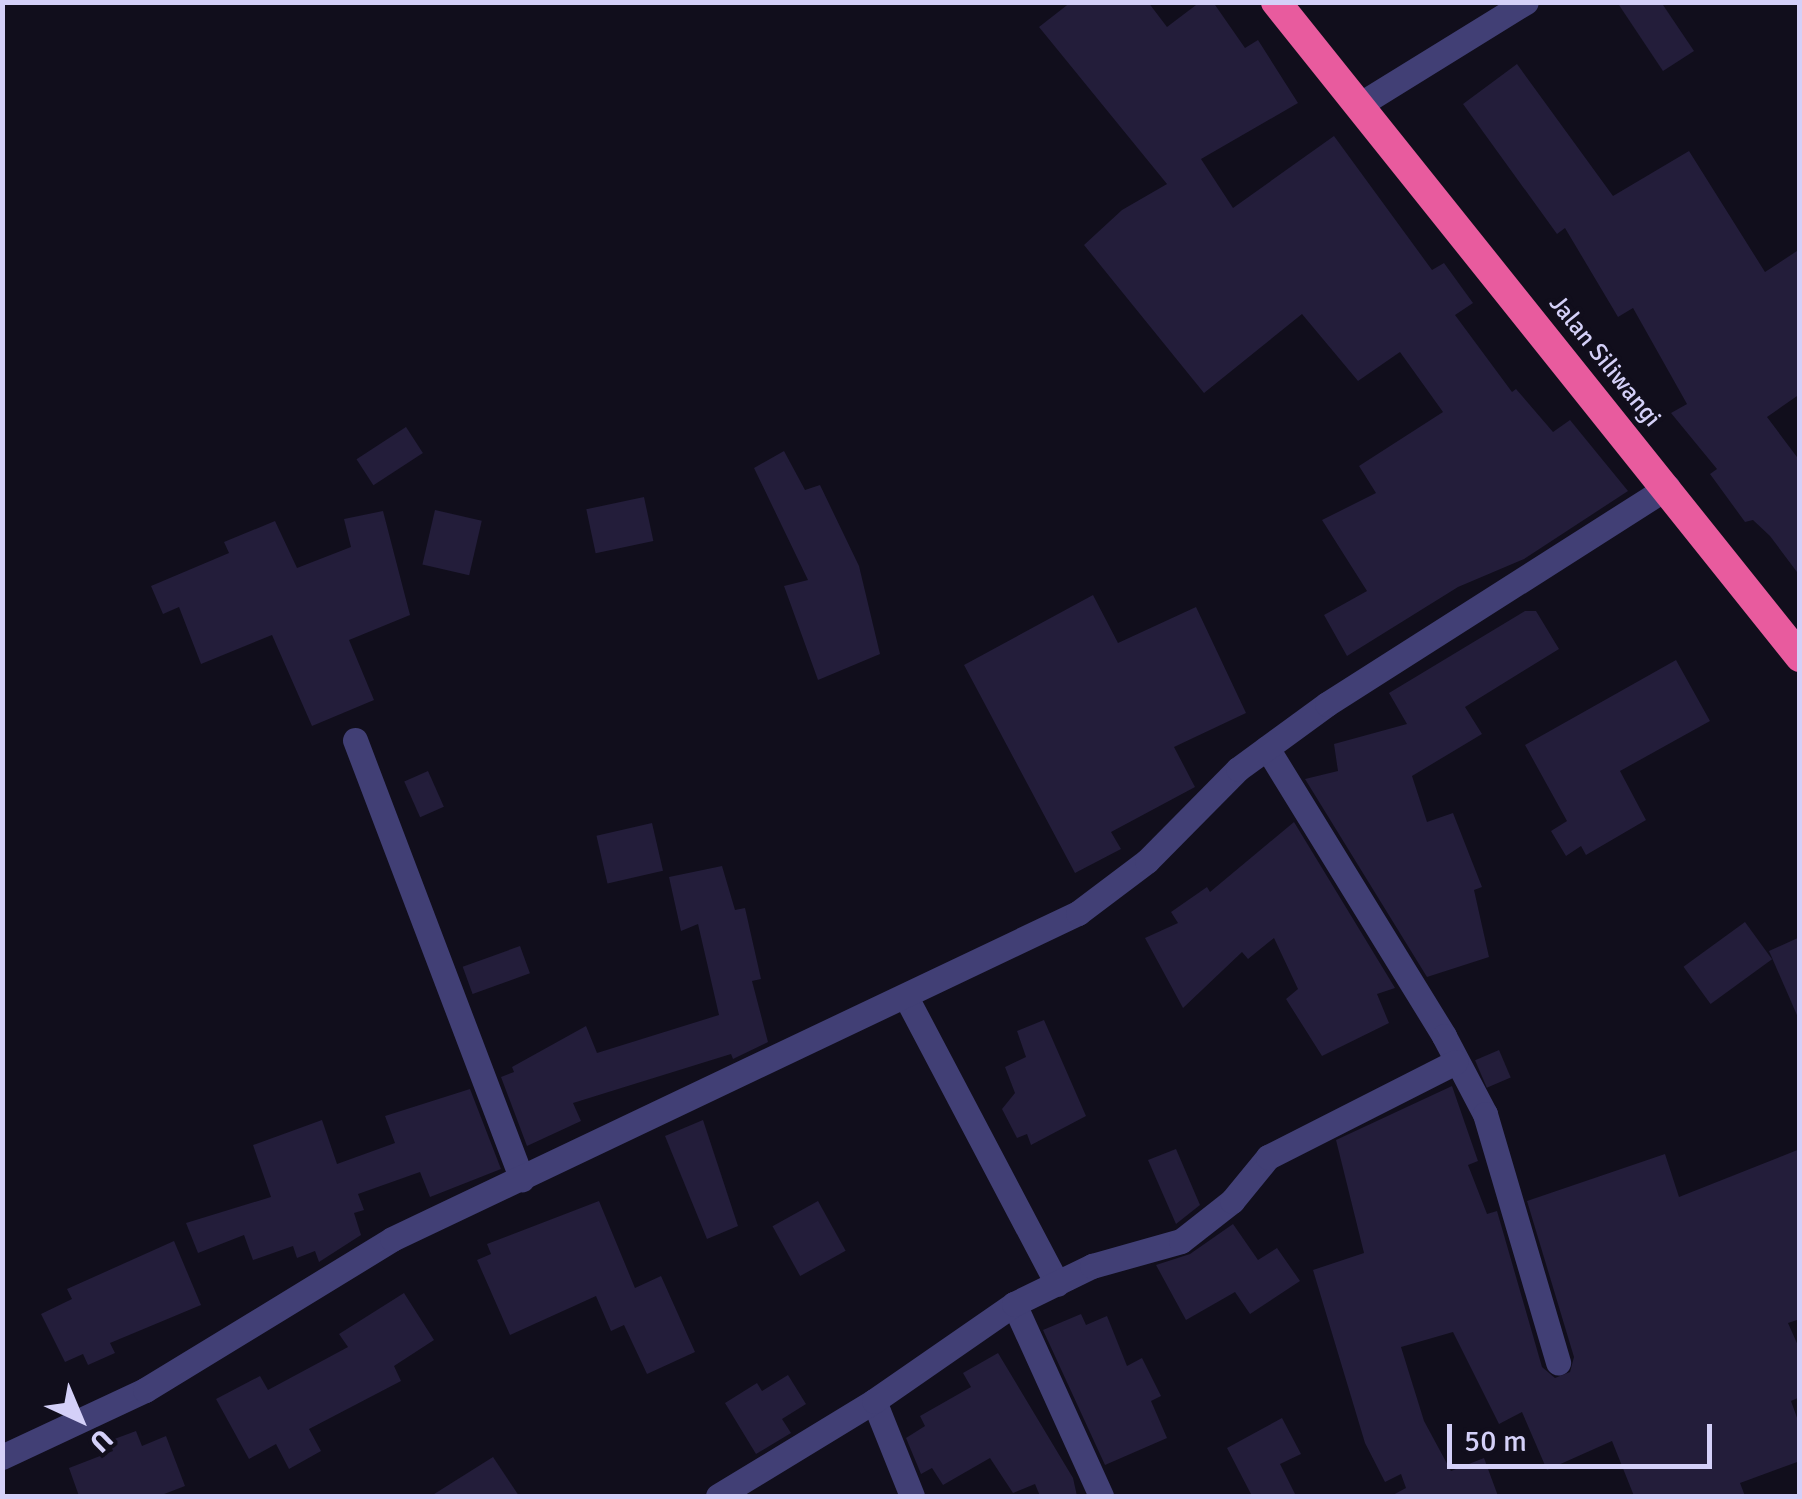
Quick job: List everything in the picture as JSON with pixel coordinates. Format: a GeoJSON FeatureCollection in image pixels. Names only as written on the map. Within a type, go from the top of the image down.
{"type":"FeatureCollection","features":[{"type":"Feature","properties":{"kind":"highway","name":"Jalan Siliwangi"},"geometry":{"type":"LineString","coordinates":[[1276,2],[1800,658]]}},
{"type":"Feature","properties":{"kind":"street"},"geometry":{"type":"LineString","coordinates":[[1359,105],[1526,2]]}},
{"type":"Feature","properties":{"kind":"street"},"geometry":{"type":"LineString","coordinates":[[2,1456],[145,1390],[392,1238],[907,999],[1078,914],[1121,884],[1267,748],[1404,652],[1668,488]]}},
{"type":"Feature","properties":{"kind":"street"},"geometry":{"type":"LineString","coordinates":[[355,740],[522,1179]]}},
{"type":"Feature","properties":{"kind":"street"},"geometry":{"type":"LineString","coordinates":[[1267,748],[1455,1062],[1495,1144],[1558,1362]]}},
{"type":"Feature","properties":{"kind":"street"},"geometry":{"type":"LineString","coordinates":[[907,999],[1057,1284]]}},
{"type":"Feature","properties":{"kind":"street"},"geometry":{"type":"LineString","coordinates":[[718,1496],[874,1401],[1014,1304],[1092,1266],[1182,1241],[1232,1201],[1268,1157],[1455,1062]]}},
{"type":"Feature","properties":{"kind":"street"},"geometry":{"type":"LineString","coordinates":[[1014,1304],[1101,1496]]}},
{"type":"Feature","properties":{"kind":"street"},"geometry":{"type":"LineString","coordinates":[[874,1401],[912,1496]]}},
{"type":"Feature","properties":{"kind":"building"},"geometry":{"type":"Polygon","coordinates":[[[1071,2],[1148,2],[1167,27],[1200,2],[1213,2],[1245,48],[1258,40],[1298,103],[1201,159],[1233,208],[1334,136],[1432,270],[1444,263],[1473,303],[1455,315],[1512,392],[1516,389],[1553,432],[1570,420],[1628,491],[1524,559],[1458,587],[1347,656],[1324,615],[1367,591],[1322,520],[1376,493],[1359,466],[1443,412],[1400,352],[1358,381],[1302,314],[1204,393],[1084,245],[1122,210],[1167,184],[1039,27],[1071,2]]]}},
{"type":"Feature","properties":{"kind":"building"},"geometry":{"type":"Polygon","coordinates":[[[1617,2],[1661,2],[1694,51],[1663,71],[1617,2]]]}},
{"type":"Feature","properties":{"kind":"building"},"geometry":{"type":"Polygon","coordinates":[[[1517,64],[1613,196],[1689,151],[1765,272],[1800,249],[1800,394],[1767,417],[1800,461],[1800,576],[1770,536],[1753,520],[1745,522],[1710,474],[1717,469],[1671,413],[1687,404],[1633,308],[1618,317],[1565,228],[1557,234],[1463,104],[1517,64]]]}},
{"type":"Feature","properties":{"kind":"building"},"geometry":{"type":"Polygon","coordinates":[[[406,427],[423,453],[373,485],[357,459],[406,427]]]}},
{"type":"Feature","properties":{"kind":"building"},"geometry":{"type":"Polygon","coordinates":[[[784,451],[805,490],[820,485],[859,566],[880,654],[818,680],[784,586],[808,580],[754,468],[784,451]]]}},
{"type":"Feature","properties":{"kind":"building"},"geometry":{"type":"Polygon","coordinates":[[[644,497],[653,541],[596,553],[586,509],[644,497]]]}},
{"type":"Feature","properties":{"kind":"building"},"geometry":{"type":"Polygon","coordinates":[[[435,510],[482,521],[469,575],[422,565],[435,510]]]}},
{"type":"Feature","properties":{"kind":"building"},"geometry":{"type":"Polygon","coordinates":[[[383,511],[410,615],[349,640],[374,700],[312,726],[272,635],[201,664],[179,607],[163,614],[151,586],[229,553],[224,542],[275,521],[297,568],[351,547],[344,519],[383,511]]]}},
{"type":"Feature","properties":{"kind":"building"},"geometry":{"type":"Polygon","coordinates":[[[1093,595],[1118,643],[1196,607],[1246,713],[1174,747],[1195,787],[1111,832],[1121,849],[1075,873],[964,665],[1093,595]]]}},
{"type":"Feature","properties":{"kind":"building"},"geometry":{"type":"Polygon","coordinates":[[[1525,611],[1536,611],[1559,649],[1465,707],[1482,734],[1412,776],[1427,822],[1453,813],[1482,887],[1474,890],[1489,957],[1427,977],[1305,779],[1338,771],[1334,744],[1407,724],[1389,693],[1525,611]]]}},
{"type":"Feature","properties":{"kind":"building"},"geometry":{"type":"Polygon","coordinates":[[[1676,660],[1710,721],[1620,771],[1646,820],[1586,855],[1581,846],[1566,856],[1551,831],[1567,821],[1525,745],[1676,660]]]}},
{"type":"Feature","properties":{"kind":"building"},"geometry":{"type":"Polygon","coordinates":[[[428,771],[444,807],[420,817],[404,782],[428,771]]]}},
{"type":"Feature","properties":{"kind":"building"},"geometry":{"type":"Polygon","coordinates":[[[1294,822],[1395,988],[1377,994],[1389,1023],[1322,1056],[1286,999],[1298,989],[1274,938],[1248,959],[1242,952],[1183,1008],[1145,938],[1178,923],[1171,912],[1207,887],[1210,892],[1294,822]]]}},
{"type":"Feature","properties":{"kind":"building"},"geometry":{"type":"Polygon","coordinates":[[[652,823],[663,871],[607,884],[596,836],[652,823]]]}},
{"type":"Feature","properties":{"kind":"building"},"geometry":{"type":"Polygon","coordinates":[[[722,866],[735,910],[745,908],[761,979],[752,981],[768,1042],[733,1059],[731,1054],[573,1103],[581,1121],[527,1146],[501,1077],[514,1072],[512,1067],[586,1026],[597,1053],[719,1015],[698,924],[681,931],[669,877],[722,866]]]}},
{"type":"Feature","properties":{"kind":"building"},"geometry":{"type":"Polygon","coordinates":[[[1745,922],[1772,959],[1711,1004],[1684,967],[1745,922]]]}},
{"type":"Feature","properties":{"kind":"building"},"geometry":{"type":"Polygon","coordinates":[[[1800,937],[1800,1022],[1769,951],[1800,937]]]}},
{"type":"Feature","properties":{"kind":"building"},"geometry":{"type":"Polygon","coordinates":[[[520,946],[530,973],[473,994],[463,967],[520,946]]]}},
{"type":"Feature","properties":{"kind":"building"},"geometry":{"type":"Polygon","coordinates":[[[1044,1020],[1086,1116],[1031,1145],[1027,1134],[1017,1138],[1002,1109],[1015,1093],[1005,1067],[1026,1057],[1017,1031],[1044,1020]]]}},
{"type":"Feature","properties":{"kind":"building"},"geometry":{"type":"Polygon","coordinates":[[[1499,1050],[1511,1078],[1487,1088],[1475,1060],[1499,1050]]]}},
{"type":"Feature","properties":{"kind":"building"},"geometry":{"type":"Polygon","coordinates":[[[1452,1086],[1478,1161],[1468,1165],[1487,1214],[1497,1211],[1542,1367],[1555,1378],[1570,1372],[1574,1357],[1527,1201],[1665,1154],[1679,1197],[1800,1149],[1800,1319],[1788,1323],[1800,1350],[1800,1397],[1791,1401],[1800,1426],[1800,1461],[1740,1483],[1745,1496],[1634,1496],[1612,1441],[1547,1470],[1522,1412],[1499,1424],[1453,1332],[1401,1347],[1424,1421],[1451,1471],[1484,1458],[1498,1496],[1391,1496],[1406,1488],[1401,1474],[1385,1482],[1365,1443],[1313,1270],[1364,1253],[1336,1140],[1452,1086]]]}},
{"type":"Feature","properties":{"kind":"building"},"geometry":{"type":"Polygon","coordinates":[[[470,1089],[501,1169],[430,1197],[420,1172],[358,1194],[364,1210],[354,1213],[361,1235],[319,1262],[315,1251],[297,1258],[293,1246],[253,1260],[244,1235],[198,1253],[186,1223],[271,1197],[253,1145],[322,1120],[337,1164],[395,1143],[385,1116],[470,1089]]]}},
{"type":"Feature","properties":{"kind":"building"},"geometry":{"type":"Polygon","coordinates":[[[703,1120],[738,1226],[707,1239],[665,1136],[703,1120]]]}},
{"type":"Feature","properties":{"kind":"building"},"geometry":{"type":"Polygon","coordinates":[[[1176,1149],[1200,1205],[1176,1224],[1148,1160],[1176,1149]]]}},
{"type":"Feature","properties":{"kind":"building"},"geometry":{"type":"Polygon","coordinates":[[[599,1201],[635,1288],[661,1276],[695,1352],[647,1374],[624,1325],[611,1331],[596,1296],[510,1335],[477,1260],[491,1254],[487,1244],[599,1201]]]}},
{"type":"Feature","properties":{"kind":"building"},"geometry":{"type":"Polygon","coordinates":[[[818,1201],[846,1251],[800,1276],[773,1226],[818,1201]]]}},
{"type":"Feature","properties":{"kind":"building"},"geometry":{"type":"Polygon","coordinates":[[[1233,1224],[1258,1260],[1277,1248],[1300,1281],[1250,1314],[1235,1292],[1186,1320],[1156,1265],[1190,1254],[1233,1224]]]}},
{"type":"Feature","properties":{"kind":"building"},"geometry":{"type":"Polygon","coordinates":[[[174,1241],[201,1305],[110,1343],[115,1353],[88,1365],[83,1354],[65,1362],[41,1314],[72,1299],[67,1289],[174,1241]]]}},
{"type":"Feature","properties":{"kind":"building"},"geometry":{"type":"Polygon","coordinates":[[[404,1293],[434,1340],[394,1366],[401,1381],[309,1429],[321,1451],[289,1469],[276,1444],[249,1459],[216,1399],[260,1376],[268,1390],[348,1347],[339,1334],[404,1293]]]}},
{"type":"Feature","properties":{"kind":"building"},"geometry":{"type":"Polygon","coordinates":[[[1081,1314],[1086,1325],[1107,1316],[1127,1366],[1142,1358],[1161,1396],[1151,1401],[1167,1438],[1105,1465],[1043,1330],[1081,1314]]]}},
{"type":"Feature","properties":{"kind":"building"},"geometry":{"type":"Polygon","coordinates":[[[998,1353],[1073,1478],[1077,1496],[1040,1496],[1035,1484],[1013,1493],[990,1458],[943,1485],[932,1468],[921,1474],[906,1438],[925,1426],[920,1416],[971,1387],[963,1373],[998,1353]]]}},
{"type":"Feature","properties":{"kind":"building"},"geometry":{"type":"Polygon","coordinates":[[[788,1375],[806,1404],[782,1419],[791,1433],[756,1454],[725,1403],[757,1383],[762,1391],[788,1375]]]}},
{"type":"Feature","properties":{"kind":"building"},"geometry":{"type":"Polygon","coordinates":[[[1282,1418],[1301,1454],[1280,1464],[1296,1496],[1252,1496],[1227,1448],[1282,1418]]]}},
{"type":"Feature","properties":{"kind":"building"},"geometry":{"type":"Polygon","coordinates":[[[136,1431],[142,1446],[166,1436],[185,1486],[159,1496],[79,1496],[69,1468],[113,1451],[109,1441],[136,1431]]]}},
{"type":"Feature","properties":{"kind":"building"},"geometry":{"type":"Polygon","coordinates":[[[493,1457],[519,1496],[431,1496],[493,1457]]]}}]}
